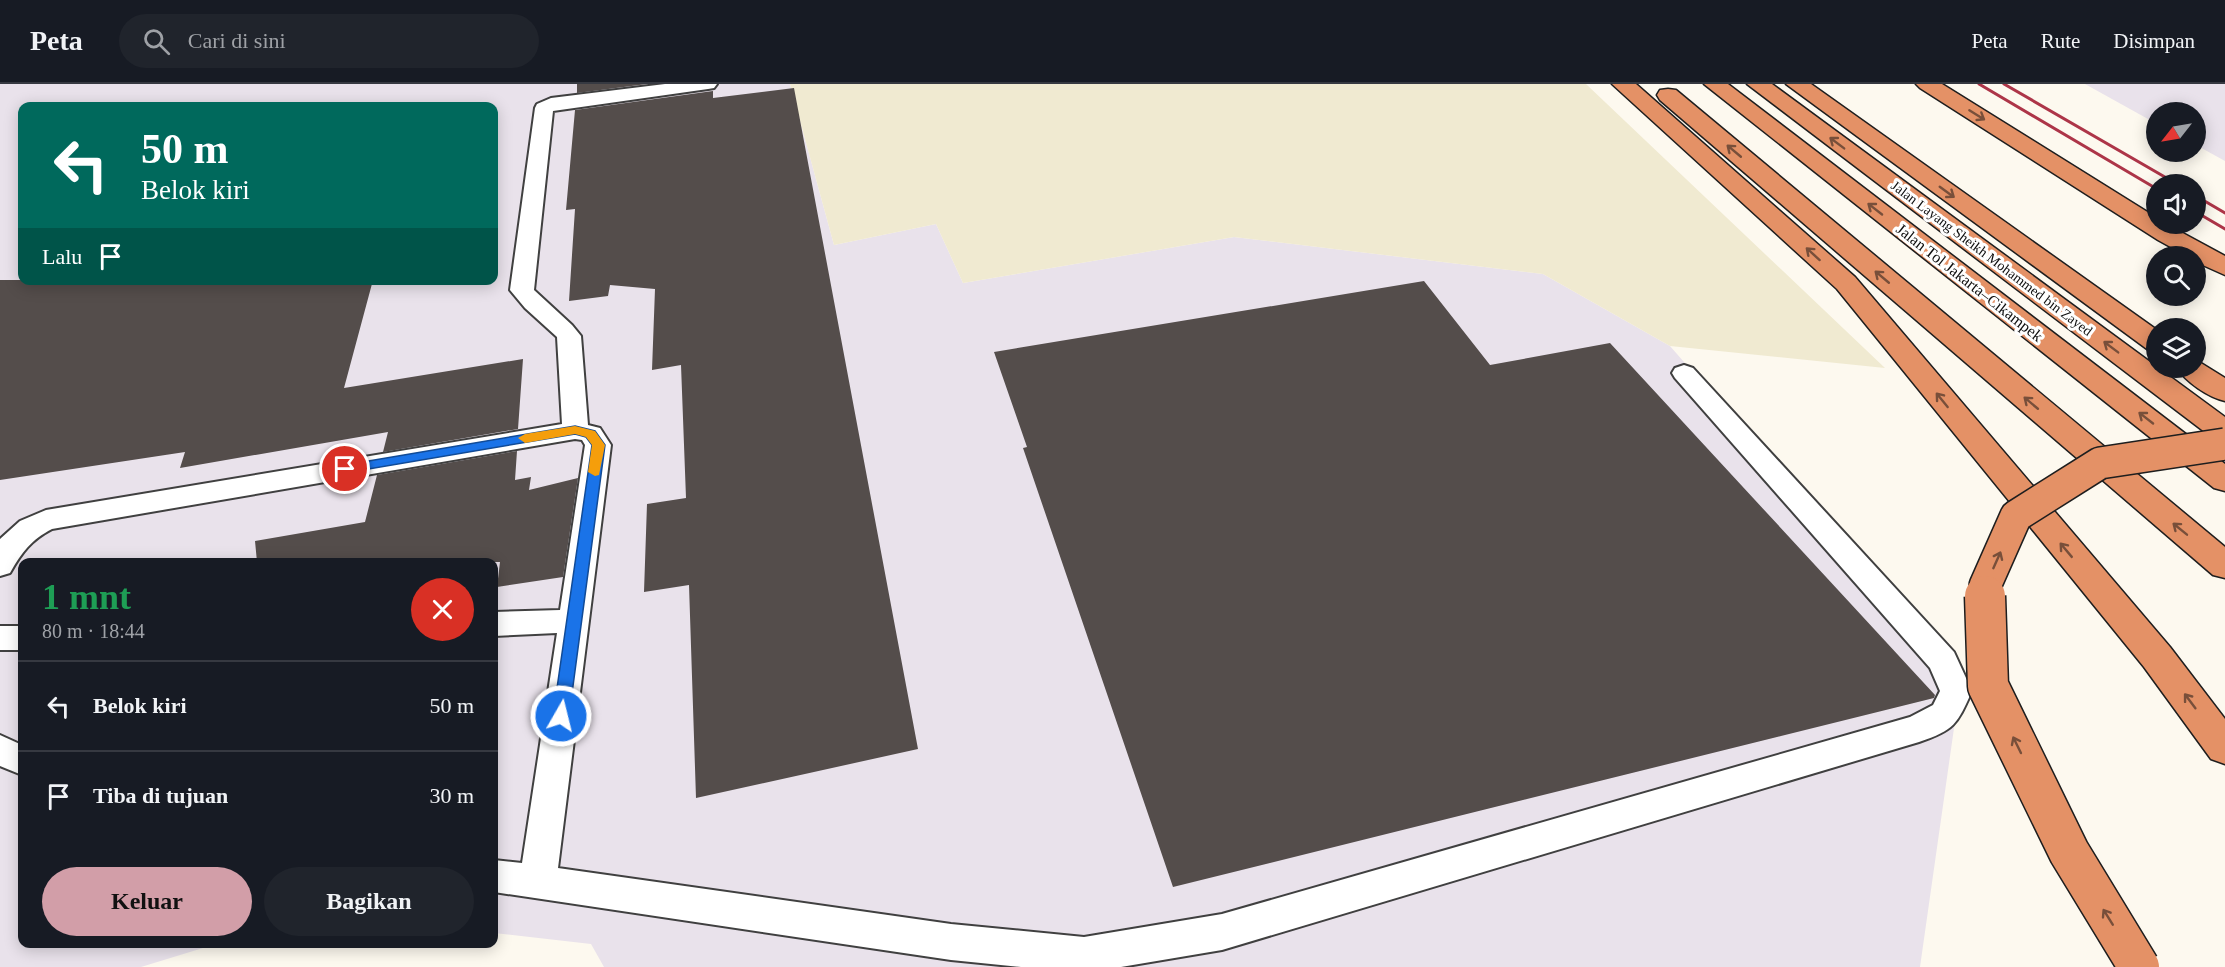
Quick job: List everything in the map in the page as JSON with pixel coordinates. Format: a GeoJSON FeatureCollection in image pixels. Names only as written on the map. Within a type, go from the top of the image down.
{"type":"FeatureCollection","features":[{"type":"Feature","properties":{"kind":"highway"},"geometry":{"type":"LineString","coordinates":[[1623,84],[1846,283],[2157,657],[2225,748]]}},
{"type":"Feature","properties":{"kind":"highway"},"geometry":{"type":"LineString","coordinates":[[1655,84],[2225,566]]}},
{"type":"Feature","properties":{"kind":"highway","name":"Jalan Tol Jakarta–Cikampek"},"geometry":{"type":"LineString","coordinates":[[1715,84],[2225,480]]}},
{"type":"Feature","properties":{"kind":"highway","name":"Jalan Layang Sheikh Mohammed bin Zayed"},"geometry":{"type":"LineString","coordinates":[[1758,84],[2225,432]]}},
{"type":"Feature","properties":{"kind":"highway","name":"Jalan Layang Sheikh Mohammed bin Zayed"},"geometry":{"type":"LineString","coordinates":[[1797,84],[2146,335]]}},
{"type":"Feature","properties":{"kind":"highway"},"geometry":{"type":"LineString","coordinates":[[1827,84],[2161,318]]}},
{"type":"Feature","properties":{"kind":"highway"},"geometry":{"type":"LineString","coordinates":[[1927,84],[2167,235],[2225,267]]}},
{"type":"Feature","properties":{"kind":"highway"},"geometry":{"type":"LineString","coordinates":[[2206,351],[2225,364]]}},
{"type":"Feature","properties":{"kind":"highway"},"geometry":{"type":"LineString","coordinates":[[2205,378],[2225,392]]}},
{"type":"Feature","properties":{"kind":"highway"},"geometry":{"type":"LineString","coordinates":[[2139,967],[2069,852],[1988,686],[1985,586],[2016,516],[2100,463],[2225,444]]}},
{"type":"Feature","properties":{"kind":"lane"},"geometry":{"type":"LineString","coordinates":[[575,430],[569,336],[560,324],[530,303],[522,290],[544,108],[551,105],[708,84]]}},
{"type":"Feature","properties":{"kind":"lane"},"geometry":{"type":"LineString","coordinates":[[498,877],[951,942],[1084,955],[1222,932],[1919,728],[1945,714],[1956,691],[1943,662],[1684,374]]}},
{"type":"Feature","properties":{"kind":"lane"},"geometry":{"type":"LineString","coordinates":[[0,565],[6,548],[24,530],[46,520],[575,430],[591,434],[598,445],[538,882]]}},
{"type":"Feature","properties":{"kind":"lane"},"geometry":{"type":"LineString","coordinates":[[498,624],[574,621]]}},
{"type":"Feature","properties":{"kind":"lane"},"geometry":{"type":"LineString","coordinates":[[0,638],[18,638]]}},
{"type":"Feature","properties":{"kind":"lane"},"geometry":{"type":"LineString","coordinates":[[0,749],[18,759]]}},
{"type":"Feature","properties":{"kind":"shaded area"},"geometry":{"type":"Polygon","coordinates":[[[0,84],[790,84],[834,245],[936,224],[963,283],[1234,237],[1543,274],[1670,346],[1961,679],[1920,967],[604,967],[591,944],[498,933],[498,558],[18,558],[18,948],[203,948],[141,967],[0,967],[0,84]]]}},
{"type":"Feature","properties":{"kind":"shaded area"},"geometry":{"type":"Polygon","coordinates":[[[790,84],[1586,84],[1885,368],[1670,346],[1543,274],[1234,237],[963,283],[936,224],[834,245],[790,84]]]}},
{"type":"Feature","properties":{"kind":"shaded area"},"geometry":{"type":"Polygon","coordinates":[[[2085,84],[2225,84],[2225,161],[2206,151],[2206,102],[2146,102],[2146,118],[2085,84]]]}},
{"type":"Feature","properties":{"kind":"building"},"geometry":{"type":"Polygon","coordinates":[[[577,84],[647,84],[577,93],[577,84]]]}},
{"type":"Feature","properties":{"kind":"building"},"geometry":{"type":"Polygon","coordinates":[[[794,88],[918,749],[696,798],[689,585],[644,592],[647,504],[686,498],[681,365],[652,370],[655,289],[610,285],[608,296],[569,301],[575,209],[566,210],[575,110],[713,91],[713,98],[794,88]]]}},
{"type":"Feature","properties":{"kind":"building"},"geometry":{"type":"Polygon","coordinates":[[[0,280],[18,280],[18,285],[372,285],[344,388],[523,359],[518,429],[383,452],[388,432],[180,468],[185,452],[0,480],[0,280]]]}},
{"type":"Feature","properties":{"kind":"building"},"geometry":{"type":"Polygon","coordinates":[[[1424,281],[1490,365],[1610,343],[1935,695],[1934,698],[1173,887],[1023,448],[1027,447],[994,352],[1424,281]]]}},
{"type":"Feature","properties":{"kind":"building"},"geometry":{"type":"Polygon","coordinates":[[[517,451],[515,480],[531,477],[529,490],[578,478],[563,577],[498,587],[500,562],[498,558],[257,558],[255,541],[365,522],[377,475],[517,451]]]}},
{"type":"Feature","properties":{"kind":"railway"},"geometry":{"type":"LineString","coordinates":[[1979,84],[2146,183]]}},
{"type":"Feature","properties":{"kind":"railway"},"geometry":{"type":"LineString","coordinates":[[2004,84],[2160,174]]}},
{"type":"Feature","properties":{"kind":"railway"},"geometry":{"type":"LineString","coordinates":[[2206,202],[2225,213]]}},
{"type":"Feature","properties":{"kind":"railway"},"geometry":{"type":"LineString","coordinates":[[2206,218],[2225,229]]}},
{"type":"Feature","properties":{"kind":"slow traffic"},"geometry":{"type":"LineString","coordinates":[[525,438],[575,430],[591,434],[598,445],[595,472]]}},
{"type":"Feature","properties":{"kind":"route"},"geometry":{"type":"LineString","coordinates":[[345,469],[575,430],[591,434],[598,445],[561,716]]}}]}
